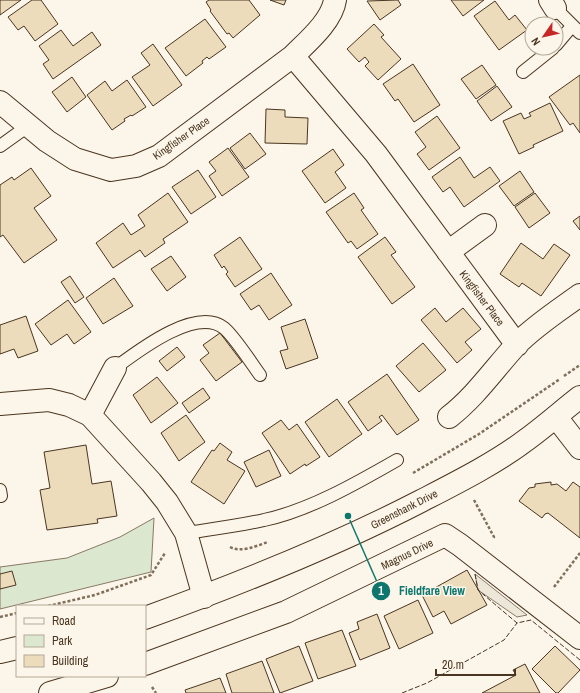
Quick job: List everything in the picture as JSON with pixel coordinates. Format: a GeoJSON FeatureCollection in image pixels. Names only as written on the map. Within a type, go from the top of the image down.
{"type":"FeatureCollection","features":[{"type":"Feature","properties":{"kind":"street","name":"Kingfisher Place"},"geometry":{"type":"LineString","coordinates":[[0,102],[47,142],[76,159],[111,170],[136,166],[159,156],[292,56],[318,31],[334,5],[335,0]]}},
{"type":"Feature","properties":{"kind":"street","name":"Kingfisher Place"},"geometry":{"type":"LineString","coordinates":[[292,56],[376,154],[517,344]]}},
{"type":"Feature","properties":{"kind":"street"},"geometry":{"type":"LineString","coordinates":[[448,252],[485,225]]}},
{"type":"Feature","properties":{"kind":"street"},"geometry":{"type":"LineString","coordinates":[[449,417],[475,394],[517,344],[541,322],[580,295]]}},
{"type":"Feature","properties":{"kind":"street"},"geometry":{"type":"LineString","coordinates":[[90,415],[115,368]]}},
{"type":"Feature","properties":{"kind":"street","name":"Greenshank Drive"},"geometry":{"type":"LineString","coordinates":[[146,618],[204,597],[318,551],[380,522],[453,484],[512,449],[556,417],[580,397]]}},
{"type":"Feature","properties":{"kind":"street"},"geometry":{"type":"LineString","coordinates":[[0,404],[49,400],[69,405],[90,415],[151,482],[167,502],[186,533],[204,597]]}},
{"type":"Feature","properties":{"kind":"street"},"geometry":{"type":"LineString","coordinates":[[556,417],[580,448]]}},
{"type":"Feature","properties":{"kind":"street","name":"Magnus Drive"},"geometry":{"type":"LineString","coordinates":[[146,664],[286,612],[445,535],[478,558],[580,638]]}},
{"type":"Feature","properties":{"kind":"street"},"geometry":{"type":"LineString","coordinates":[[0,652],[16,648]]}},
{"type":"Feature","properties":{"kind":"street"},"geometry":{"type":"LineString","coordinates":[[50,693],[104,677]]}},
{"type":"Feature","properties":{"kind":"lane"},"geometry":{"type":"LineString","coordinates":[[553,4],[576,30],[564,39]]}},
{"type":"Feature","properties":{"kind":"lane"},"geometry":{"type":"LineString","coordinates":[[523,72],[543,56]]}},
{"type":"Feature","properties":{"kind":"lane"},"geometry":{"type":"LineString","coordinates":[[0,146],[28,126]]}},
{"type":"Feature","properties":{"kind":"lane"},"geometry":{"type":"LineString","coordinates":[[115,368],[140,349],[172,332],[194,322],[209,322],[224,328],[260,375]]}},
{"type":"Feature","properties":{"kind":"lane"},"geometry":{"type":"LineString","coordinates":[[186,533],[265,520],[286,513],[350,487],[397,460]]}},
{"type":"Feature","properties":{"kind":"lane"},"geometry":{"type":"LineString","coordinates":[[0,490],[0,496]]}},
{"type":"Feature","properties":{"kind":"path"},"geometry":{"type":"LineString","coordinates":[[473,498],[494,537],[478,558]]}},
{"type":"Feature","properties":{"kind":"path"},"geometry":{"type":"LineString","coordinates":[[539,606],[580,553]]}},
{"type":"Feature","properties":{"kind":"path"},"geometry":{"type":"LineString","coordinates":[[0,617],[16,613]]}},
{"type":"Feature","properties":{"kind":"green space"},"geometry":{"type":"Polygon","coordinates":[[[154,518],[151,572],[0,609],[0,567],[67,558],[120,537],[154,518]]]}},
{"type":"Feature","properties":{"kind":"shaded area"},"geometry":{"type":"Polygon","coordinates":[[[475,574],[527,615],[517,617],[478,590],[475,574]]]}},
{"type":"Feature","properties":{"kind":"building"},"geometry":{"type":"Polygon","coordinates":[[[0,0],[21,0],[0,15],[0,0]]]}},
{"type":"Feature","properties":{"kind":"building"},"geometry":{"type":"Polygon","coordinates":[[[32,0],[41,0],[58,24],[35,41],[24,26],[18,30],[8,17],[32,0]]]}},
{"type":"Feature","properties":{"kind":"building"},"geometry":{"type":"Polygon","coordinates":[[[209,0],[249,0],[260,15],[233,38],[229,33],[227,34],[210,11],[211,10],[206,2],[209,0]]]}},
{"type":"Feature","properties":{"kind":"building"},"geometry":{"type":"Polygon","coordinates":[[[270,0],[286,0],[284,5],[270,0]]]}},
{"type":"Feature","properties":{"kind":"building"},"geometry":{"type":"Polygon","coordinates":[[[398,0],[401,5],[380,20],[367,1],[398,0]]]}},
{"type":"Feature","properties":{"kind":"building"},"geometry":{"type":"Polygon","coordinates":[[[451,0],[484,0],[463,16],[451,0]]]}},
{"type":"Feature","properties":{"kind":"building"},"geometry":{"type":"Polygon","coordinates":[[[495,1],[509,20],[515,15],[524,26],[524,32],[499,50],[474,16],[495,1]]]}},
{"type":"Feature","properties":{"kind":"building"},"geometry":{"type":"Polygon","coordinates":[[[205,19],[226,47],[209,59],[207,57],[202,61],[203,63],[186,76],[165,48],[205,19]]]}},
{"type":"Feature","properties":{"kind":"building"},"geometry":{"type":"Polygon","coordinates":[[[374,24],[384,35],[381,37],[401,59],[378,80],[365,66],[369,62],[365,57],[359,62],[347,49],[374,24]]]}},
{"type":"Feature","properties":{"kind":"building"},"geometry":{"type":"Polygon","coordinates":[[[61,30],[73,46],[92,32],[101,45],[53,79],[43,64],[49,60],[39,46],[61,30]]]}},
{"type":"Feature","properties":{"kind":"building"},"geometry":{"type":"Polygon","coordinates":[[[153,44],[182,85],[153,106],[132,77],[150,65],[141,53],[153,44]]]}},
{"type":"Feature","properties":{"kind":"building"},"geometry":{"type":"Polygon","coordinates":[[[413,64],[440,105],[414,122],[398,99],[395,101],[383,84],[413,64]]]}},
{"type":"Feature","properties":{"kind":"building"},"geometry":{"type":"Polygon","coordinates":[[[482,65],[496,85],[476,99],[461,79],[482,65]]]}},
{"type":"Feature","properties":{"kind":"building"},"geometry":{"type":"Polygon","coordinates":[[[580,75],[580,133],[573,123],[570,125],[549,97],[580,75]]]}},
{"type":"Feature","properties":{"kind":"building"},"geometry":{"type":"Polygon","coordinates":[[[72,77],[86,97],[67,112],[52,92],[72,77]]]}},
{"type":"Feature","properties":{"kind":"building"},"geometry":{"type":"Polygon","coordinates":[[[127,80],[146,107],[124,119],[125,121],[112,130],[87,95],[105,81],[112,91],[127,80]]]}},
{"type":"Feature","properties":{"kind":"building"},"geometry":{"type":"Polygon","coordinates":[[[497,86],[512,107],[491,121],[477,101],[497,86]]]}},
{"type":"Feature","properties":{"kind":"building"},"geometry":{"type":"Polygon","coordinates":[[[550,103],[563,131],[533,145],[534,147],[519,154],[503,121],[521,113],[524,119],[531,116],[529,113],[550,103]]]}},
{"type":"Feature","properties":{"kind":"building"},"geometry":{"type":"Polygon","coordinates":[[[266,109],[285,110],[285,117],[308,118],[307,144],[265,143],[266,109]]]}},
{"type":"Feature","properties":{"kind":"building"},"geometry":{"type":"Polygon","coordinates":[[[437,116],[460,148],[429,170],[417,154],[426,147],[415,132],[437,116]]]}},
{"type":"Feature","properties":{"kind":"building"},"geometry":{"type":"Polygon","coordinates":[[[250,133],[266,154],[245,169],[230,148],[250,133]]]}},
{"type":"Feature","properties":{"kind":"building"},"geometry":{"type":"Polygon","coordinates":[[[228,148],[249,177],[222,196],[209,176],[216,171],[209,162],[228,148]]]}},
{"type":"Feature","properties":{"kind":"building"},"geometry":{"type":"Polygon","coordinates":[[[333,149],[344,165],[335,172],[346,188],[325,203],[302,171],[333,149]]]}},
{"type":"Feature","properties":{"kind":"building"},"geometry":{"type":"Polygon","coordinates":[[[460,157],[474,178],[490,167],[500,181],[464,207],[450,187],[443,192],[432,177],[460,157]]]}},
{"type":"Feature","properties":{"kind":"building"},"geometry":{"type":"Polygon","coordinates":[[[31,168],[51,196],[34,208],[57,240],[24,263],[3,235],[0,237],[0,185],[12,177],[14,180],[31,168]]]}},
{"type":"Feature","properties":{"kind":"building"},"geometry":{"type":"Polygon","coordinates":[[[198,170],[216,197],[191,214],[172,187],[198,170]]]}},
{"type":"Feature","properties":{"kind":"building"},"geometry":{"type":"Polygon","coordinates":[[[520,171],[534,192],[514,206],[499,186],[520,171]]]}},
{"type":"Feature","properties":{"kind":"building"},"geometry":{"type":"Polygon","coordinates":[[[168,193],[188,222],[163,239],[165,243],[145,257],[140,250],[113,268],[96,243],[123,223],[131,235],[145,226],[138,215],[168,193]]]}},
{"type":"Feature","properties":{"kind":"building"},"geometry":{"type":"Polygon","coordinates":[[[354,193],[364,208],[361,210],[378,234],[357,249],[351,241],[348,243],[326,212],[354,193]]]}},
{"type":"Feature","properties":{"kind":"building"},"geometry":{"type":"Polygon","coordinates":[[[535,193],[550,213],[529,228],[515,207],[535,193]]]}},
{"type":"Feature","properties":{"kind":"building"},"geometry":{"type":"Polygon","coordinates":[[[580,216],[580,230],[573,221],[580,216]]]}},
{"type":"Feature","properties":{"kind":"building"},"geometry":{"type":"Polygon","coordinates":[[[240,237],[262,269],[235,287],[226,274],[228,272],[224,266],[222,268],[214,255],[240,237]]]}},
{"type":"Feature","properties":{"kind":"building"},"geometry":{"type":"Polygon","coordinates":[[[385,237],[396,252],[391,255],[415,287],[392,304],[358,257],[385,237]]]}},
{"type":"Feature","properties":{"kind":"building"},"geometry":{"type":"Polygon","coordinates":[[[521,243],[543,259],[554,244],[570,255],[541,296],[522,283],[519,287],[500,274],[521,243]]]}},
{"type":"Feature","properties":{"kind":"building"},"geometry":{"type":"Polygon","coordinates":[[[171,256],[186,277],[167,291],[151,269],[171,256]]]}},
{"type":"Feature","properties":{"kind":"building"},"geometry":{"type":"Polygon","coordinates":[[[271,273],[292,305],[269,320],[259,305],[251,310],[240,294],[271,273]]]}},
{"type":"Feature","properties":{"kind":"building"},"geometry":{"type":"Polygon","coordinates":[[[70,276],[84,297],[75,303],[61,282],[70,276]]]}},
{"type":"Feature","properties":{"kind":"building"},"geometry":{"type":"Polygon","coordinates":[[[114,278],[133,306],[103,324],[86,298],[114,278]]]}},
{"type":"Feature","properties":{"kind":"building"},"geometry":{"type":"Polygon","coordinates":[[[68,300],[91,332],[74,344],[67,334],[51,345],[35,324],[68,300]]]}},
{"type":"Feature","properties":{"kind":"building"},"geometry":{"type":"Polygon","coordinates":[[[435,308],[446,322],[463,308],[481,329],[465,342],[472,350],[457,363],[421,320],[435,308]]]}},
{"type":"Feature","properties":{"kind":"building"},"geometry":{"type":"Polygon","coordinates":[[[26,316],[38,351],[18,358],[14,349],[0,354],[0,325],[26,316]]]}},
{"type":"Feature","properties":{"kind":"building"},"geometry":{"type":"Polygon","coordinates":[[[305,319],[318,358],[286,369],[280,351],[288,349],[281,327],[305,319]]]}},
{"type":"Feature","properties":{"kind":"building"},"geometry":{"type":"Polygon","coordinates":[[[220,333],[242,362],[216,381],[200,360],[209,353],[203,345],[220,333]]]}},
{"type":"Feature","properties":{"kind":"building"},"geometry":{"type":"Polygon","coordinates":[[[423,343],[446,370],[419,392],[396,366],[423,343]]]}},
{"type":"Feature","properties":{"kind":"building"},"geometry":{"type":"Polygon","coordinates":[[[177,347],[185,357],[167,371],[159,361],[177,347]]]}},
{"type":"Feature","properties":{"kind":"building"},"geometry":{"type":"Polygon","coordinates":[[[387,374],[419,420],[397,435],[382,415],[379,417],[382,421],[368,431],[348,402],[387,374]]]}},
{"type":"Feature","properties":{"kind":"building"},"geometry":{"type":"Polygon","coordinates":[[[157,377],[178,403],[151,423],[133,395],[157,377]]]}},
{"type":"Feature","properties":{"kind":"building"},"geometry":{"type":"Polygon","coordinates":[[[203,388],[210,398],[189,413],[182,403],[203,388]]]}},
{"type":"Feature","properties":{"kind":"building"},"geometry":{"type":"Polygon","coordinates":[[[337,399],[362,434],[329,457],[305,422],[337,399]]]}},
{"type":"Feature","properties":{"kind":"building"},"geometry":{"type":"Polygon","coordinates":[[[186,415],[205,442],[179,461],[161,433],[186,415]]]}},
{"type":"Feature","properties":{"kind":"building"},"geometry":{"type":"Polygon","coordinates":[[[281,420],[289,430],[297,424],[320,457],[306,466],[305,464],[290,474],[262,433],[281,420]]]}},
{"type":"Feature","properties":{"kind":"building"},"geometry":{"type":"Polygon","coordinates":[[[220,443],[232,452],[227,460],[245,471],[224,504],[191,482],[212,450],[214,451],[220,443]]]}},
{"type":"Feature","properties":{"kind":"building"},"geometry":{"type":"Polygon","coordinates":[[[86,445],[92,484],[111,481],[117,516],[97,519],[98,523],[47,530],[40,490],[50,488],[44,452],[86,445]]]}},
{"type":"Feature","properties":{"kind":"building"},"geometry":{"type":"Polygon","coordinates":[[[269,450],[281,476],[256,487],[244,462],[269,450]]]}},
{"type":"Feature","properties":{"kind":"building"},"geometry":{"type":"Polygon","coordinates":[[[551,482],[551,485],[557,484],[566,491],[573,482],[580,487],[580,538],[548,513],[542,518],[519,501],[529,488],[535,487],[535,484],[551,482]]]}},
{"type":"Feature","properties":{"kind":"building"},"geometry":{"type":"Polygon","coordinates":[[[467,570],[487,605],[451,624],[444,611],[433,617],[422,595],[467,570]]]}},
{"type":"Feature","properties":{"kind":"building"},"geometry":{"type":"Polygon","coordinates":[[[12,571],[16,585],[0,589],[0,574],[12,571]]]}},
{"type":"Feature","properties":{"kind":"building"},"geometry":{"type":"Polygon","coordinates":[[[418,600],[433,633],[399,649],[384,616],[418,600]]]}},
{"type":"Feature","properties":{"kind":"building"},"geometry":{"type":"Polygon","coordinates":[[[377,614],[390,648],[360,660],[349,633],[359,629],[357,622],[377,614]]]}},
{"type":"Feature","properties":{"kind":"building"},"geometry":{"type":"Polygon","coordinates":[[[342,630],[356,666],[318,679],[305,643],[342,630]]]}},
{"type":"Feature","properties":{"kind":"building"},"geometry":{"type":"Polygon","coordinates":[[[299,646],[313,681],[280,693],[266,659],[299,646]]]}},
{"type":"Feature","properties":{"kind":"building"},"geometry":{"type":"Polygon","coordinates":[[[555,646],[580,670],[558,693],[556,693],[532,669],[555,646]]]}},
{"type":"Feature","properties":{"kind":"building"},"geometry":{"type":"Polygon","coordinates":[[[262,661],[274,693],[232,693],[226,674],[262,661]]]}},
{"type":"Feature","properties":{"kind":"building"},"geometry":{"type":"Polygon","coordinates":[[[525,664],[540,693],[482,693],[516,675],[513,670],[525,664]]]}},
{"type":"Feature","properties":{"kind":"building"},"geometry":{"type":"Polygon","coordinates":[[[220,678],[226,693],[186,693],[185,690],[220,678]]]}},
{"type":"Feature","properties":{"kind":"fence"},"geometry":{"type":"LineString","coordinates":[[475,574],[478,590],[517,623],[531,620],[580,660]]}},
{"type":"Feature","properties":{"kind":"fence"},"geometry":{"type":"LineString","coordinates":[[402,693],[427,683],[504,640],[517,623]]}},
{"type":"Feature","properties":{"kind":"place","name":"Fieldfare View"},"geometry":{"type":"Point","coordinates":[348,516]}}]}
